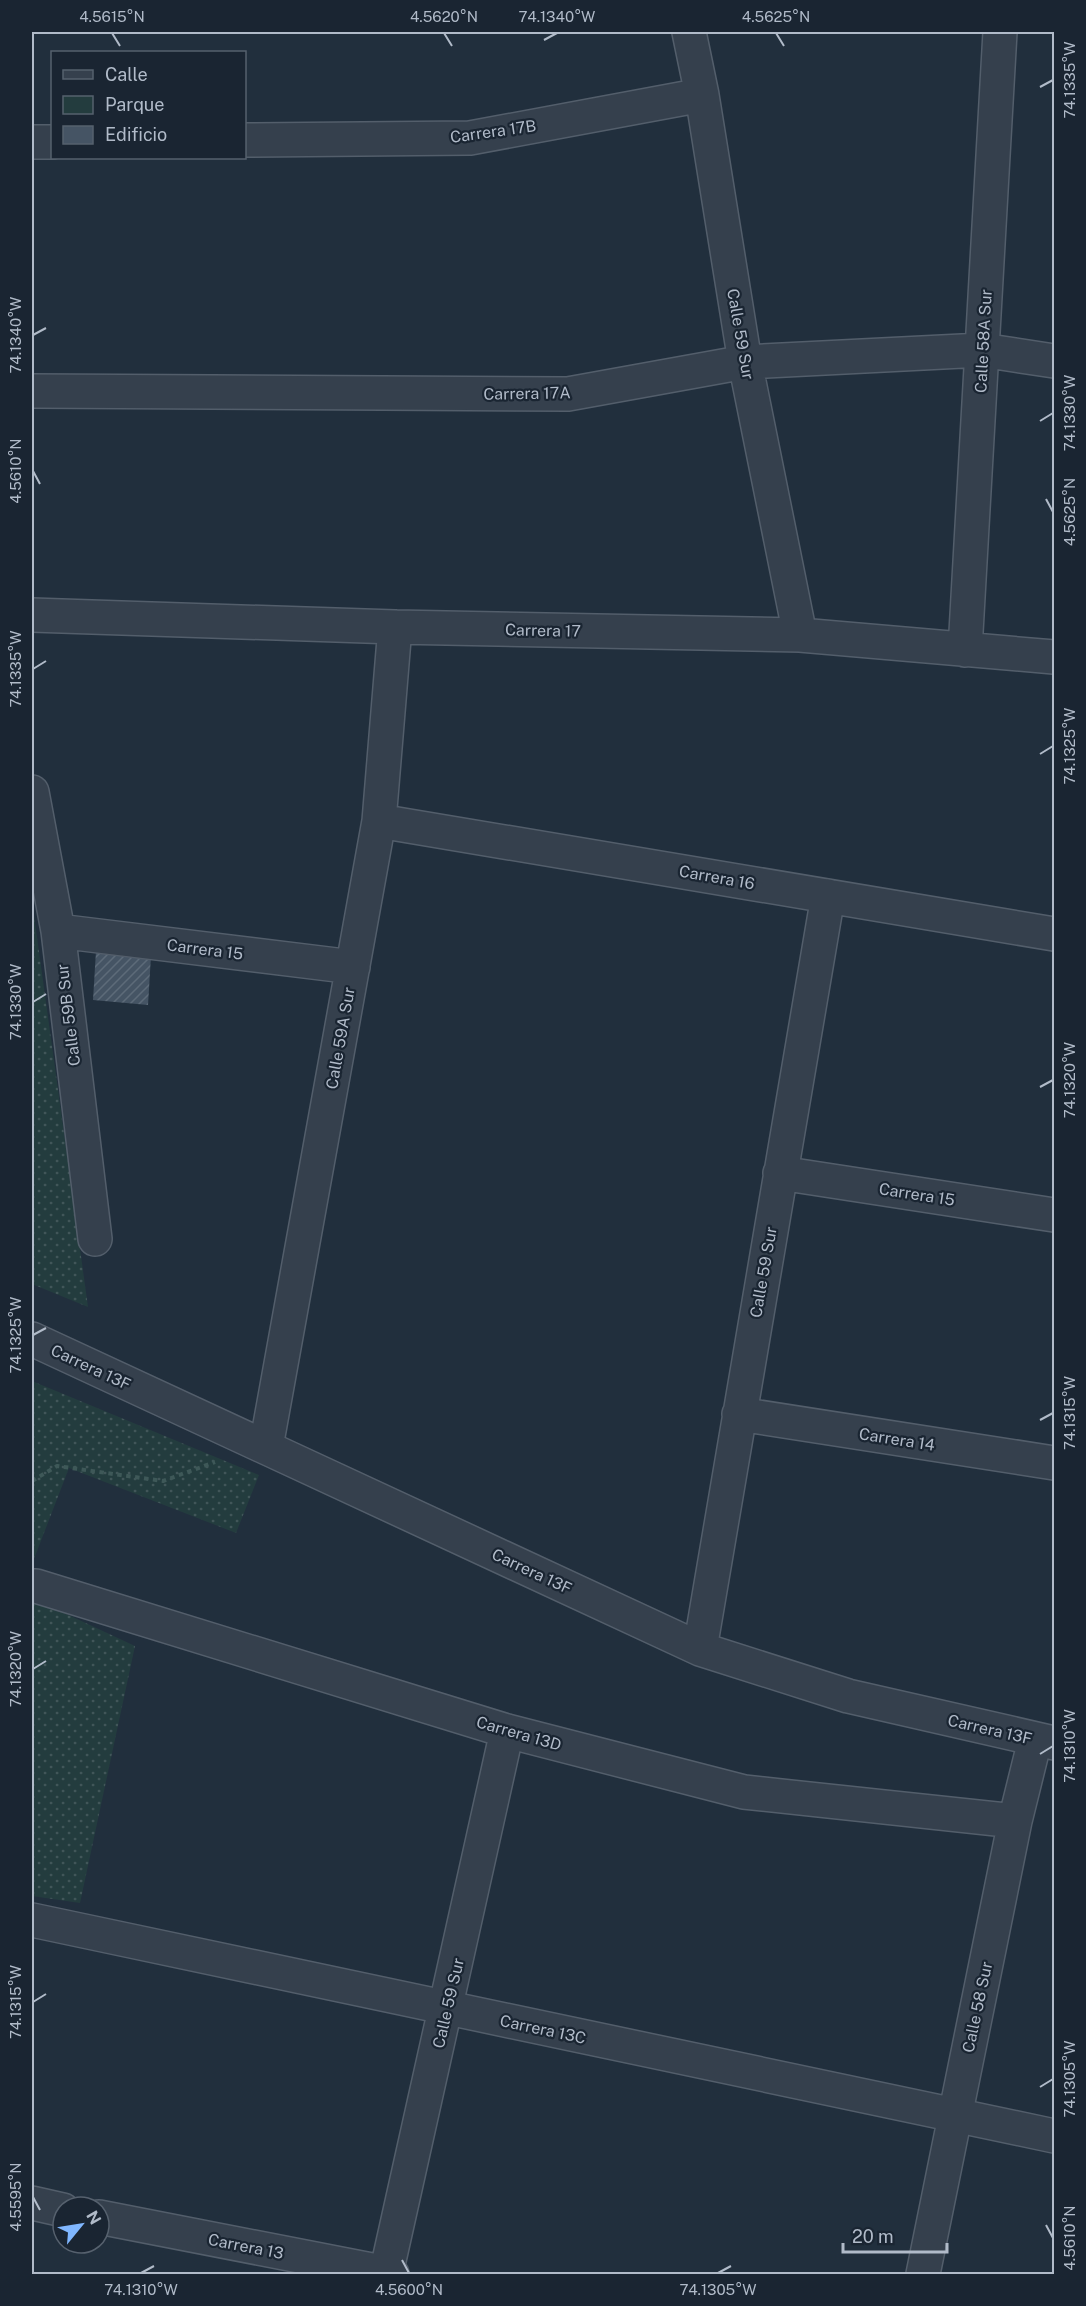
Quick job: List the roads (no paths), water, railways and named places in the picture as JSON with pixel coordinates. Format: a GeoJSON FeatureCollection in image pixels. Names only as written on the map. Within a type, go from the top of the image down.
{"type":"FeatureCollection","features":[{"type":"Feature","properties":{"kind":"street","name":"Calle 59 Sur"},"geometry":{"type":"LineString","coordinates":[[689,32],[702,95],[745,362],[800,635]]}},
{"type":"Feature","properties":{"kind":"street","name":"Calle 58A Sur"},"geometry":{"type":"LineString","coordinates":[[965,650],[1000,32]]}},
{"type":"Feature","properties":{"kind":"street","name":"Carrera 17B"},"geometry":{"type":"LineString","coordinates":[[246,140],[470,138],[702,95]]}},
{"type":"Feature","properties":{"kind":"street"},"geometry":{"type":"LineString","coordinates":[[32,142],[51,142]]}},
{"type":"Feature","properties":{"kind":"street","name":"Carrera 17A"},"geometry":{"type":"LineString","coordinates":[[32,391],[568,394],[745,362],[982,350],[1054,361]]}},
{"type":"Feature","properties":{"kind":"street","name":"Carrera 17"},"geometry":{"type":"LineString","coordinates":[[32,615],[395,627],[800,635],[1054,657]]}},
{"type":"Feature","properties":{"kind":"street","name":"Calle 59A Sur"},"geometry":{"type":"LineString","coordinates":[[266,1447],[379,821],[395,627]]}},
{"type":"Feature","properties":{"kind":"street","name":"Calle 59B Sur"},"geometry":{"type":"LineString","coordinates":[[32,792],[58,931],[94,1239]]}},
{"type":"Feature","properties":{"kind":"street","name":"Carrera 16"},"geometry":{"type":"LineString","coordinates":[[379,821],[1054,934]]}},
{"type":"Feature","properties":{"kind":"street","name":"Calle 59 Sur"},"geometry":{"type":"LineString","coordinates":[[700,1648],[828,896]]}},
{"type":"Feature","properties":{"kind":"street","name":"Carrera 15"},"geometry":{"type":"LineString","coordinates":[[58,931],[353,967]]}},
{"type":"Feature","properties":{"kind":"street","name":"Carrera 15"},"geometry":{"type":"LineString","coordinates":[[780,1173],[1054,1215]]}},
{"type":"Feature","properties":{"kind":"street","name":"Carrera 13F"},"geometry":{"type":"LineString","coordinates":[[32,1339],[700,1648],[848,1696],[1045,1742]]}},
{"type":"Feature","properties":{"kind":"street","name":"Carrera 14"},"geometry":{"type":"LineString","coordinates":[[739,1414],[1054,1463]]}},
{"type":"Feature","properties":{"kind":"street","name":"Carrera 13D"},"geometry":{"type":"LineString","coordinates":[[36,1586],[507,1731],[744,1792],[1015,1821]]}},
{"type":"Feature","properties":{"kind":"street","name":"Calle 59 Sur"},"geometry":{"type":"LineString","coordinates":[[388,2274],[507,1731]]}},
{"type":"Feature","properties":{"kind":"street","name":"Calle 58 Sur"},"geometry":{"type":"LineString","coordinates":[[923,2274],[1015,1821],[1045,1742]]}},
{"type":"Feature","properties":{"kind":"street","name":"Carrera 13C"},"geometry":{"type":"LineString","coordinates":[[32,1920],[1054,2136]]}},
{"type":"Feature","properties":{"kind":"street"},"geometry":{"type":"LineString","coordinates":[[32,2203],[51,2207]]}},
{"type":"Feature","properties":{"kind":"street","name":"Carrera 13"},"geometry":{"type":"LineString","coordinates":[[111,2219],[388,2274]]}}]}
